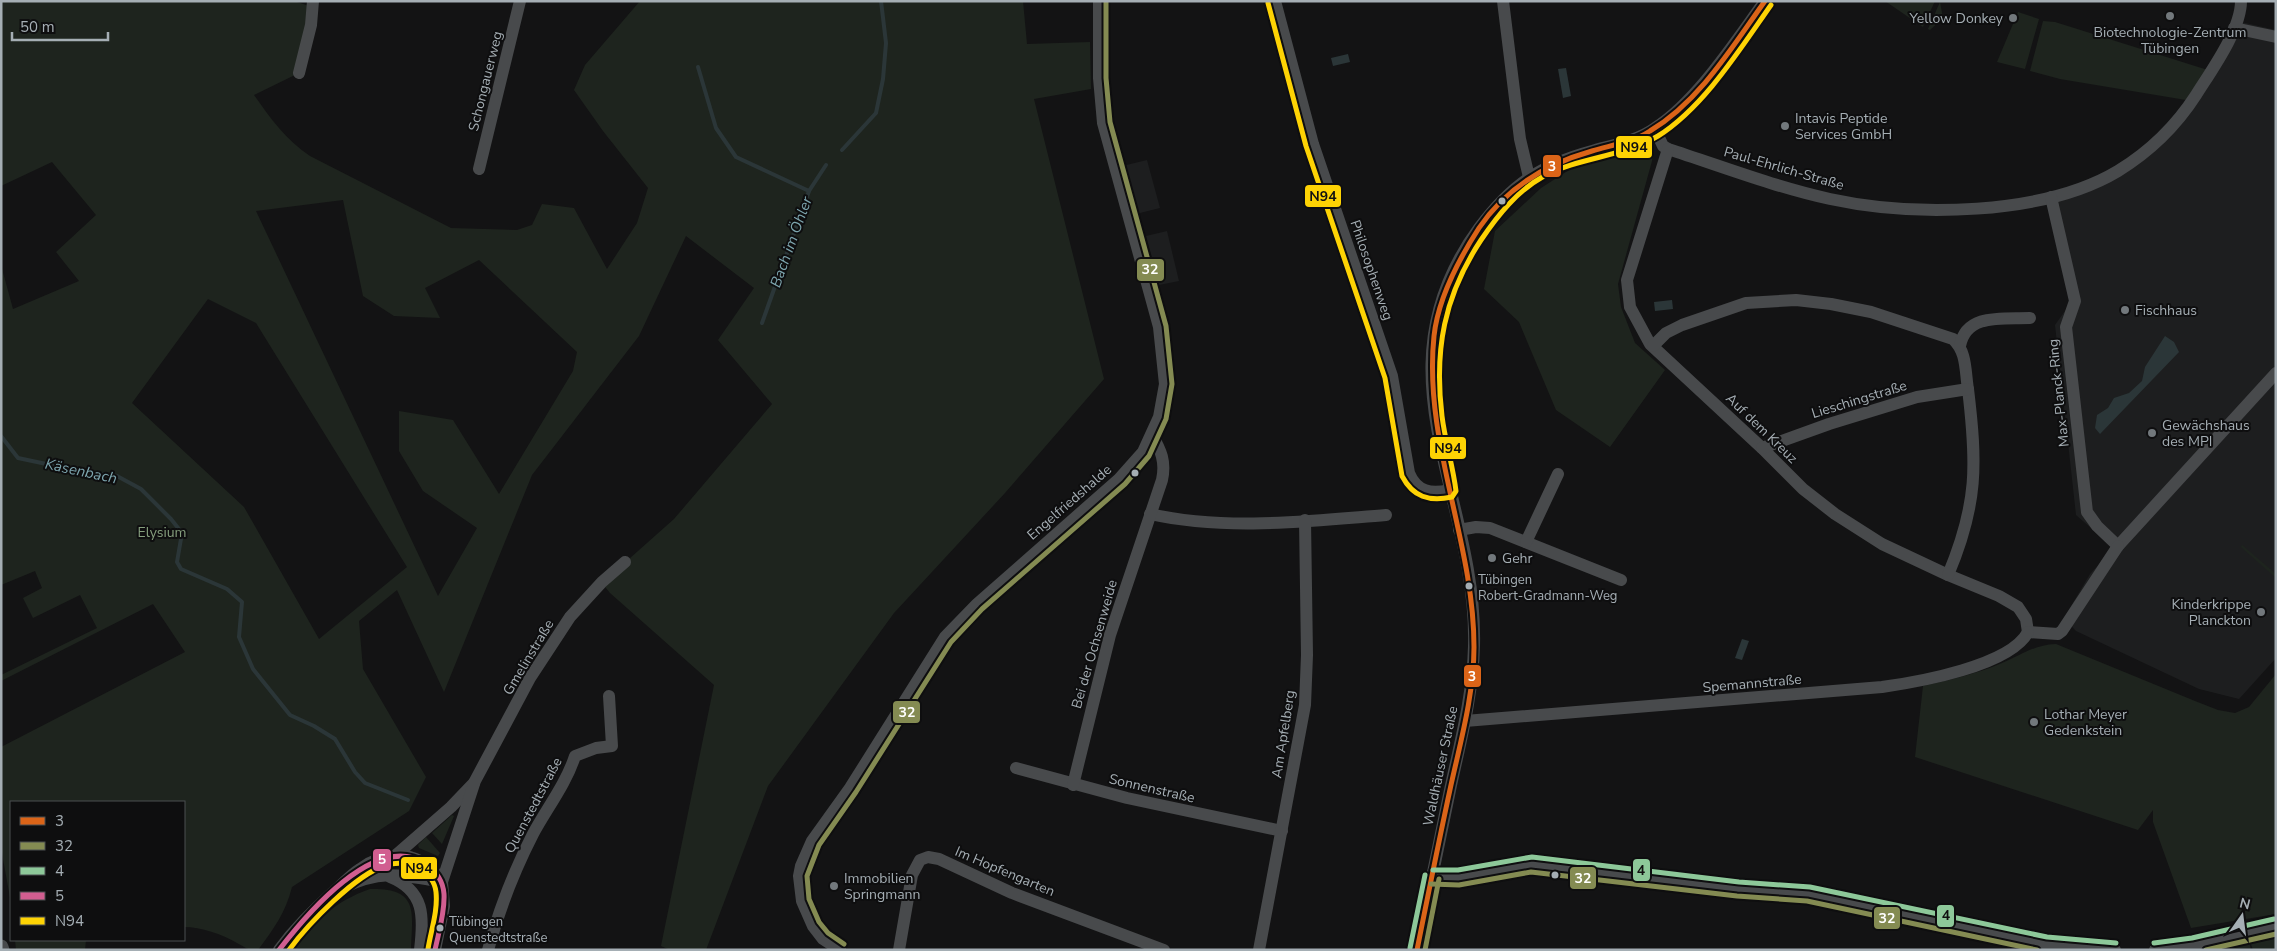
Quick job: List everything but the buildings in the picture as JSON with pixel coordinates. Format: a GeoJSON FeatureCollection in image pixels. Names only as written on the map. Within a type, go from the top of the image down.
{"type":"FeatureCollection","features":[{"type":"Feature","properties":{"kind":"street"},"geometry":{"type":"LineString","coordinates":[[299,73],[312,24],[313,1]]}},
{"type":"Feature","properties":{"kind":"street","name":"Schongauerweg"},"geometry":{"type":"LineString","coordinates":[[479,169],[520,1]]}},
{"type":"Feature","properties":{"kind":"street","name":"Engelfriedshalde"},"geometry":{"type":"LineString","coordinates":[[840,950],[823,940],[802,901],[799,876],[800,866],[812,841],[850,788],[945,637],[977,604],[1119,480],[1143,452],[1152,435],[1164,398],[1163,352],[1155,310],[1103,124],[1099,78],[1099,1]]}},
{"type":"Feature","properties":{"kind":"street","name":"Philosophenweg"},"geometry":{"type":"LineString","coordinates":[[1275,1],[1314,148],[1392,376],[1409,473],[1413,482],[1429,492],[1450,490]]}},
{"type":"Feature","properties":{"kind":"street"},"geometry":{"type":"LineString","coordinates":[[1503,1],[1520,139],[1529,177]]}},
{"type":"Feature","properties":{"kind":"street","name":"Waldhäuser Straße"},"geometry":{"type":"LineString","coordinates":[[1417,950],[1465,721],[1473,667],[1474,626],[1471,589],[1438,437],[1432,384],[1433,336],[1437,315],[1450,280],[1478,231],[1504,198],[1529,177],[1555,162],[1620,144],[1655,129],[1695,92],[1765,1]]}},
{"type":"Feature","properties":{"kind":"street","name":"Paul-Ehrlich-Straße"},"geometry":{"type":"LineString","coordinates":[[1668,148],[1811,194],[1878,206],[1915,209],[1959,208],[1998,206],[2051,198],[2117,171],[2149,149],[2176,122],[2192,100],[2234,28],[2239,16],[2241,1]]}},
{"type":"Feature","properties":{"kind":"street"},"geometry":{"type":"LineString","coordinates":[[2234,28],[2276,37]]}},
{"type":"Feature","properties":{"kind":"street"},"geometry":{"type":"LineString","coordinates":[[1655,129],[1663,146],[1668,148]]}},
{"type":"Feature","properties":{"kind":"street","name":"Auf dem Kreuz"},"geometry":{"type":"LineString","coordinates":[[1668,148],[1627,280],[1630,307],[1639,327],[1653,346],[1803,489],[1835,514],[1882,544],[1948,575],[1999,596],[2018,607],[2026,619],[2028,632]]}},
{"type":"Feature","properties":{"kind":"street","name":"Max-Planck-Ring"},"geometry":{"type":"LineString","coordinates":[[2051,198],[2075,301],[2066,327],[2087,512],[2097,526],[2118,546]]}},
{"type":"Feature","properties":{"kind":"street"},"geometry":{"type":"LineString","coordinates":[[1653,346],[1666,334],[1682,325],[1746,303],[1796,300],[1831,304],[1871,312],[1953,339],[1960,346],[1965,360],[1974,441],[1973,484],[1965,529],[1948,575]]}},
{"type":"Feature","properties":{"kind":"street"},"geometry":{"type":"LineString","coordinates":[[1960,346],[1962,335],[1966,328],[1977,322],[2030,318]]}},
{"type":"Feature","properties":{"kind":"street"},"geometry":{"type":"LineString","coordinates":[[2028,632],[2058,634],[2062,631],[2118,546],[2276,373]]}},
{"type":"Feature","properties":{"kind":"street","name":"Lieschingstraße"},"geometry":{"type":"LineString","coordinates":[[1762,448],[1829,424],[1917,398],[1968,388]]}},
{"type":"Feature","properties":{"kind":"street","name":"Bei der Ochsenweide"},"geometry":{"type":"LineString","coordinates":[[1073,785],[1110,635],[1164,468],[1163,457],[1152,435]]}},
{"type":"Feature","properties":{"kind":"street"},"geometry":{"type":"LineString","coordinates":[[1526,542],[1558,474]]}},
{"type":"Feature","properties":{"kind":"street"},"geometry":{"type":"LineString","coordinates":[[1150,514],[1190,522],[1220,523],[1386,515]]}},
{"type":"Feature","properties":{"kind":"street","name":"Am Apfelberg"},"geometry":{"type":"LineString","coordinates":[[1259,950],[1301,730],[1306,692],[1305,520]]}},
{"type":"Feature","properties":{"kind":"street"},"geometry":{"type":"LineString","coordinates":[[1459,530],[1476,527],[1490,528],[1621,580]]}},
{"type":"Feature","properties":{"kind":"street","name":"Gmelinstraße"},"geometry":{"type":"LineString","coordinates":[[435,950],[444,906],[442,882],[476,781],[530,678],[570,617],[602,582],[625,562]]}},
{"type":"Feature","properties":{"kind":"street","name":"Spemannstraße"},"geometry":{"type":"LineString","coordinates":[[1465,721],[1882,687],[1920,681],[1972,666],[1998,656],[2020,644],[2028,632]]}},
{"type":"Feature","properties":{"kind":"street","name":"Quenstedtstraße"},"geometry":{"type":"LineString","coordinates":[[488,950],[514,874],[576,756],[596,748],[612,746],[609,696]]}},
{"type":"Feature","properties":{"kind":"street","name":"Sonnenstraße"},"geometry":{"type":"LineString","coordinates":[[1016,768],[1073,785],[1282,831]]}},
{"type":"Feature","properties":{"kind":"street","name":"Gmelinstraße"},"geometry":{"type":"LineString","coordinates":[[396,855],[451,807],[476,781]]}},
{"type":"Feature","properties":{"kind":"street"},"geometry":{"type":"LineString","coordinates":[[279,950],[304,919],[360,868],[382,858],[396,855],[411,856],[436,872],[442,882]]}},
{"type":"Feature","properties":{"kind":"street","name":"Im Hopfengarten"},"geometry":{"type":"LineString","coordinates":[[899,950],[912,875],[920,860],[928,857],[939,859],[1028,899],[1164,950]]}},
{"type":"Feature","properties":{"kind":"street"},"geometry":{"type":"LineString","coordinates":[[1432,877],[1458,879],[1511,865],[1531,864],[1738,889],[1808,894],[2046,944],[2115,950]]}},
{"type":"Feature","properties":{"kind":"street"},"geometry":{"type":"LineString","coordinates":[[331,894],[365,879],[386,875],[405,875],[442,882]]}},
{"type":"Feature","properties":{"kind":"street"},"geometry":{"type":"LineString","coordinates":[[386,875],[409,886],[418,899],[422,920],[420,950]]}},
{"type":"Feature","properties":{"kind":"street"},"geometry":{"type":"LineString","coordinates":[[2155,950],[2194,945],[2276,926]]}},
{"type":"Feature","properties":{"kind":"shaded area"},"geometry":{"type":"Polygon","coordinates":[[[2241,22],[2276,30],[2276,658],[2239,699],[2199,689],[2076,631],[2064,618],[2090,574],[2114,548],[2076,515],[2055,325],[2072,301],[2048,200],[2064,196],[2159,141],[2241,22]]]}},
{"type":"Feature","properties":{"kind":"shaded area"},"geometry":{"type":"Polygon","coordinates":[[[1348,54],[1350,62],[1333,66],[1331,58],[1348,54]]]}},
{"type":"Feature","properties":{"kind":"shaded area"},"geometry":{"type":"Polygon","coordinates":[[[1566,68],[1571,96],[1563,98],[1558,69],[1566,68]]]}},
{"type":"Feature","properties":{"kind":"shaded area"},"geometry":{"type":"Polygon","coordinates":[[[1147,160],[1160,208],[1128,216],[1114,168],[1147,160]]]}},
{"type":"Feature","properties":{"kind":"shaded area"},"geometry":{"type":"Polygon","coordinates":[[[1167,231],[1179,281],[1159,285],[1146,236],[1167,231]]]}},
{"type":"Feature","properties":{"kind":"shaded area"},"geometry":{"type":"Polygon","coordinates":[[[1672,300],[1673,309],[1655,311],[1654,302],[1672,300]]]}},
{"type":"Feature","properties":{"kind":"shaded area"},"geometry":{"type":"Polygon","coordinates":[[[2165,336],[2174,342],[2179,352],[2100,434],[2095,428],[2097,415],[2108,408],[2114,398],[2129,393],[2142,381],[2145,367],[2165,336]]]}},
{"type":"Feature","properties":{"kind":"shaded area"},"geometry":{"type":"Polygon","coordinates":[[[1742,639],[1749,641],[1742,660],[1735,658],[1742,639]]]}},
{"type":"Feature","properties":{"kind":"green space","name":"Elysium"},"geometry":{"type":"Polygon","coordinates":[[[1,1],[294,1],[312,7],[299,73],[254,95],[273,121],[301,150],[451,228],[517,230],[532,225],[542,204],[574,208],[607,269],[637,223],[648,188],[603,131],[574,90],[585,65],[640,1],[1023,1],[1027,44],[1090,42],[1091,89],[1034,99],[1104,379],[1005,493],[894,613],[768,786],[706,950],[670,950],[661,946],[714,685],[610,593],[602,583],[674,519],[772,404],[718,340],[754,288],[686,236],[639,336],[532,475],[444,692],[397,590],[359,621],[363,669],[426,777],[409,811],[292,887],[283,913],[274,928],[258,950],[251,950],[211,932],[185,927],[185,801],[10,801],[10,898],[1,848],[1,747],[185,652],[153,604],[1,681],[1,675],[97,628],[80,595],[33,618],[23,598],[42,588],[35,571],[1,585],[1,265],[13,309],[79,281],[56,252],[96,215],[52,162],[1,186],[1,1]],[[343,200],[256,211],[438,596],[477,528],[423,491],[399,451],[399,411],[453,420],[499,494],[573,371],[577,352],[479,260],[425,288],[440,318],[394,316],[363,296],[343,200]],[[208,299],[132,403],[244,507],[319,639],[407,567],[256,323],[208,299]]]}},
{"type":"Feature","properties":{"kind":"green space"},"geometry":{"type":"Polygon","coordinates":[[[1885,1],[1935,1],[1923,27],[1885,1]]]}},
{"type":"Feature","properties":{"kind":"green space"},"geometry":{"type":"Polygon","coordinates":[[[1940,2],[1943,18],[1930,30],[1928,29],[1940,2]]]}},
{"type":"Feature","properties":{"kind":"green space"},"geometry":{"type":"Polygon","coordinates":[[[2018,12],[2039,19],[2025,69],[1997,62],[2018,12]]]}},
{"type":"Feature","properties":{"kind":"green space"},"geometry":{"type":"Polygon","coordinates":[[[2043,21],[2055,22],[2211,71],[2192,101],[2060,79],[2030,71],[2043,21]]]}},
{"type":"Feature","properties":{"kind":"green space"},"geometry":{"type":"Polygon","coordinates":[[[1655,129],[1652,161],[1618,284],[1621,307],[1635,343],[1665,370],[1610,447],[1556,410],[1519,322],[1484,289],[1495,231],[1541,188],[1605,147],[1655,129]]]}},
{"type":"Feature","properties":{"kind":"green space"},"geometry":{"type":"Polygon","coordinates":[[[1344,260],[1357,294],[1354,295],[1341,262],[1344,260]]]}},
{"type":"Feature","properties":{"kind":"green space"},"geometry":{"type":"Polygon","coordinates":[[[2242,545],[2276,574],[2276,578],[2241,547],[2242,545]]]}},
{"type":"Feature","properties":{"kind":"green space"},"geometry":{"type":"Polygon","coordinates":[[[2056,644],[2218,710],[2235,713],[2249,707],[2276,674],[2276,914],[2191,928],[2153,822],[2153,810],[2138,830],[1915,757],[1923,686],[1972,674],[2034,648],[2056,644]]]}},
{"type":"Feature","properties":{"kind":"green space"},"geometry":{"type":"Polygon","coordinates":[[[452,815],[454,816],[442,844],[432,833],[452,815]]]}},
{"type":"Feature","properties":{"kind":"green space"},"geometry":{"type":"Polygon","coordinates":[[[426,837],[440,853],[438,856],[419,848],[418,845],[426,837]]]}},
{"type":"Feature","properties":{"kind":"green space"},"geometry":{"type":"Polygon","coordinates":[[[370,889],[397,892],[405,897],[412,913],[411,950],[294,950],[327,913],[346,900],[370,889]]]}},
{"type":"Feature","properties":{"kind":"green space"},"geometry":{"type":"Polygon","coordinates":[[[2276,935],[2276,950],[2253,950],[2250,941],[2276,935]]]}},
{"type":"Feature","properties":{"kind":"green space"},"geometry":{"type":"Polygon","coordinates":[[[15,941],[86,941],[85,950],[16,950],[15,941]]]}},
{"type":"Feature","properties":{"kind":"green space"},"geometry":{"type":"Polygon","coordinates":[[[2249,941],[2251,950],[2204,950],[2249,941]]]}},
{"type":"Feature","properties":{"kind":"waterway","name":"Bach im Öhler"},"geometry":{"type":"LineString","coordinates":[[842,150],[876,113],[883,79],[886,43],[881,1]]}},
{"type":"Feature","properties":{"kind":"waterway"},"geometry":{"type":"LineString","coordinates":[[698,67],[716,128],[736,157],[809,191]]}},
{"type":"Feature","properties":{"kind":"waterway","name":"Bach im Öhler"},"geometry":{"type":"LineString","coordinates":[[762,323],[809,191],[826,165]]}},
{"type":"Feature","properties":{"kind":"waterway","name":"Käsenbach"},"geometry":{"type":"LineString","coordinates":[[1,436],[18,458],[89,473],[117,476],[141,489],[182,533],[177,562],[181,569],[227,589],[242,602],[239,637],[253,669],[290,715],[314,726],[335,739],[355,772],[365,783],[408,800]]}},
{"type":"Feature","properties":{"kind":"transit line","name":"32"},"geometry":{"type":"LineString","coordinates":[[844,944],[828,933],[819,922],[809,899],[807,876],[819,845],[856,792],[951,642],[982,609],[1125,484],[1149,456],[1166,419],[1172,384],[1166,326],[1110,122],[1106,78],[1106,1]]}},
{"type":"Feature","properties":{"kind":"transit line","name":"3"},"geometry":{"type":"LineString","coordinates":[[1417,950],[1466,716],[1472,682],[1474,647],[1472,608],[1466,569],[1442,453],[1433,375],[1436,322],[1450,280],[1479,228],[1514,189],[1528,179],[1559,163],[1575,156],[1637,138],[1668,119],[1700,89],[1714,72],[1765,1]]}},
{"type":"Feature","properties":{"kind":"transit line","name":"N94"},"geometry":{"type":"LineString","coordinates":[[1268,3],[1306,146],[1385,378],[1402,476],[1411,489],[1422,496],[1436,499],[1452,497],[1456,491],[1443,425],[1440,392],[1441,346],[1450,303],[1468,261],[1481,240],[1509,204],[1525,189],[1544,176],[1572,165],[1645,143],[1675,124],[1720,76],[1771,5]]}},
{"type":"Feature","properties":{"kind":"transit line","name":"5"},"geometry":{"type":"LineString","coordinates":[[279,950],[306,917],[343,882],[364,868],[384,859],[405,856],[428,866],[435,872],[442,884],[444,908],[435,950]]}},
{"type":"Feature","properties":{"kind":"transit line","name":"4"},"geometry":{"type":"LineString","coordinates":[[1433,870],[1458,870],[1532,857],[1739,882],[1810,887],[2047,937],[2116,943]]}},
{"type":"Feature","properties":{"kind":"transit line","name":"N94"},"geometry":{"type":"LineString","coordinates":[[289,950],[320,914],[347,889],[374,870],[386,865],[399,863],[419,868],[433,881],[436,892],[436,906],[428,949]]}},
{"type":"Feature","properties":{"kind":"transit line","name":"32"},"geometry":{"type":"LineString","coordinates":[[1431,884],[1459,885],[1531,872],[1737,896],[1807,901],[2037,950]]}},
{"type":"Feature","properties":{"kind":"transit line","name":"4"},"geometry":{"type":"LineString","coordinates":[[1410,948],[1425,875]]}},
{"type":"Feature","properties":{"kind":"transit line","name":"32"},"geometry":{"type":"LineString","coordinates":[[1425,950],[1439,879]]}},
{"type":"Feature","properties":{"kind":"transit line","name":"4"},"geometry":{"type":"LineString","coordinates":[[2154,943],[2192,938],[2274,919]]}},
{"type":"Feature","properties":{"kind":"transit line","name":"32"},"geometry":{"type":"LineString","coordinates":[[2206,950],[2276,934]]}},
{"type":"Feature","properties":{"kind":"place","name":"Biotechnologie-Zentrum Tübingen"},"geometry":{"type":"Point","coordinates":[2170,16]}},
{"type":"Feature","properties":{"kind":"place","name":"Yellow Donkey"},"geometry":{"type":"Point","coordinates":[2013,18]}},
{"type":"Feature","properties":{"kind":"place","name":"Intavis Peptide Services GmbH"},"geometry":{"type":"Point","coordinates":[1785,126]}},
{"type":"Feature","properties":{"kind":"place","name":"Fischhaus"},"geometry":{"type":"Point","coordinates":[2125,310]}},
{"type":"Feature","properties":{"kind":"place","name":"Gewächshaus des MPI"},"geometry":{"type":"Point","coordinates":[2152,433]}},
{"type":"Feature","properties":{"kind":"place","name":"Gehr"},"geometry":{"type":"Point","coordinates":[1492,558]}},
{"type":"Feature","properties":{"kind":"place","name":"Tübingen Robert-Gradmann-Weg"},"geometry":{"type":"Point","coordinates":[1469,586]}},
{"type":"Feature","properties":{"kind":"place","name":"Kinderkrippe Planckton"},"geometry":{"type":"Point","coordinates":[2261,612]}},
{"type":"Feature","properties":{"kind":"place","name":"Lothar Meyer Gedenkstein"},"geometry":{"type":"Point","coordinates":[2034,722]}},
{"type":"Feature","properties":{"kind":"place","name":"Immobilien Springmann"},"geometry":{"type":"Point","coordinates":[834,886]}},
{"type":"Feature","properties":{"kind":"place","name":"Tübingen Quenstedtstraße"},"geometry":{"type":"Point","coordinates":[440,928]}}]}
